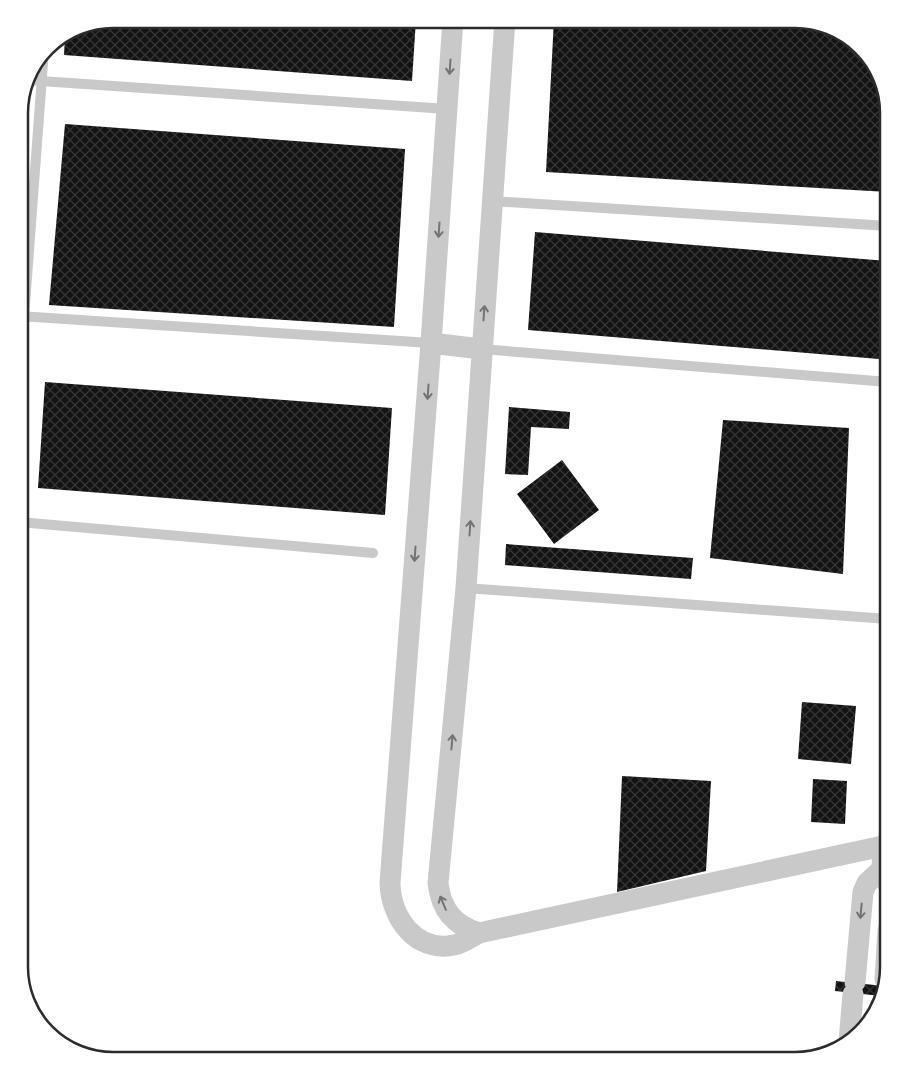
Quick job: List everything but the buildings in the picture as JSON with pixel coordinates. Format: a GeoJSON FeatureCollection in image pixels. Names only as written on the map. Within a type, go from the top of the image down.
{"type":"FeatureCollection","features":[{"type":"Feature","properties":{"kind":"street"},"geometry":{"type":"LineString","coordinates":[[452,28],[431,343],[390,883],[390,900],[396,916],[406,930],[420,940],[436,945],[454,945],[479,932],[880,847]]}},
{"type":"Feature","properties":{"kind":"street"},"geometry":{"type":"LineString","coordinates":[[479,932],[465,928],[448,914],[441,900],[438,883],[466,588],[504,28]]}},
{"type":"Feature","properties":{"kind":"street"},"geometry":{"type":"LineString","coordinates":[[431,343],[481,349]]}},
{"type":"Feature","properties":{"kind":"street"},"geometry":{"type":"LineString","coordinates":[[850,1030],[863,892],[874,875],[880,876]]}},
{"type":"Feature","properties":{"kind":"lane"},"geometry":{"type":"LineString","coordinates":[[28,246],[43,64]]}},
{"type":"Feature","properties":{"kind":"lane"},"geometry":{"type":"LineString","coordinates":[[34,80],[447,109]]}},
{"type":"Feature","properties":{"kind":"lane"},"geometry":{"type":"LineString","coordinates":[[492,201],[880,225]]}},
{"type":"Feature","properties":{"kind":"lane"},"geometry":{"type":"LineString","coordinates":[[28,317],[431,343]]}},
{"type":"Feature","properties":{"kind":"lane"},"geometry":{"type":"LineString","coordinates":[[481,349],[880,381]]}},
{"type":"Feature","properties":{"kind":"lane"},"geometry":{"type":"LineString","coordinates":[[28,523],[373,553]]}},
{"type":"Feature","properties":{"kind":"lane"},"geometry":{"type":"LineString","coordinates":[[466,588],[880,618]]}}]}
